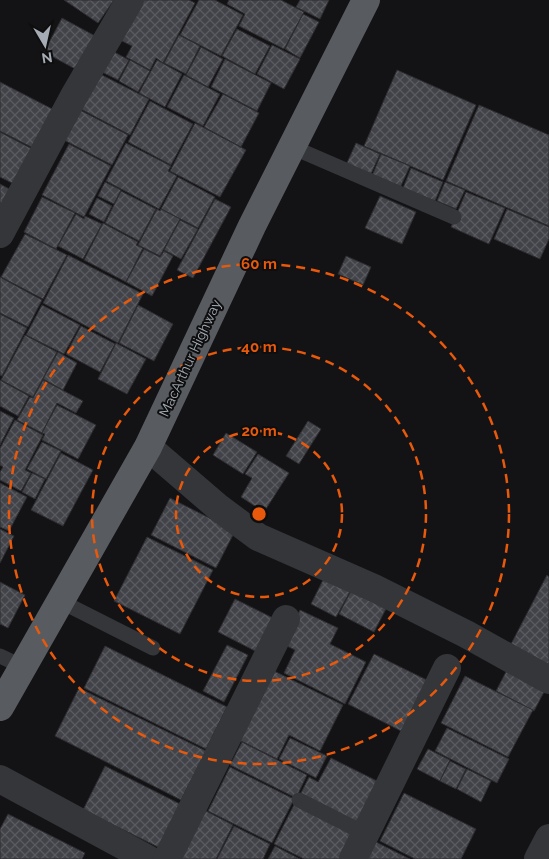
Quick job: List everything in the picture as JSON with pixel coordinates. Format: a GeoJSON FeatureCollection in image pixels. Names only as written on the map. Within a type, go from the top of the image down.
{"type":"FeatureCollection","features":[{"type":"Feature","properties":{"kind":"highway","name":"MacArthur Highway"},"geometry":{"type":"LineString","coordinates":[[0,707],[11,662],[60,601],[148,447],[252,226],[366,0]]}},
{"type":"Feature","properties":{"kind":"street"},"geometry":{"type":"LineString","coordinates":[[0,234],[74,96],[130,0]]}},
{"type":"Feature","properties":{"kind":"street"},"geometry":{"type":"LineString","coordinates":[[148,447],[219,508],[258,537],[382,592],[466,634],[549,680]]}},
{"type":"Feature","properties":{"kind":"street"},"geometry":{"type":"LineString","coordinates":[[167,859],[286,619]]}},
{"type":"Feature","properties":{"kind":"street"},"geometry":{"type":"LineString","coordinates":[[353,859],[447,668]]}},
{"type":"Feature","properties":{"kind":"street"},"geometry":{"type":"LineString","coordinates":[[0,779],[148,859]]}},
{"type":"Feature","properties":{"kind":"street"},"geometry":{"type":"LineString","coordinates":[[538,859],[549,838]]}},
{"type":"Feature","properties":{"kind":"lane"},"geometry":{"type":"LineString","coordinates":[[292,147],[454,218]]}},
{"type":"Feature","properties":{"kind":"lane"},"geometry":{"type":"LineString","coordinates":[[60,601],[154,648]]}},
{"type":"Feature","properties":{"kind":"lane"},"geometry":{"type":"LineString","coordinates":[[299,800],[366,834]]}},
{"type":"Feature","properties":{"kind":"building"},"geometry":{"type":"Polygon","coordinates":[[[64,0],[114,0],[98,23],[64,0]]]}},
{"type":"Feature","properties":{"kind":"building"},"geometry":{"type":"Polygon","coordinates":[[[133,0],[189,0],[195,3],[163,63],[156,58],[150,70],[126,57],[132,46],[114,37],[133,0]]]}},
{"type":"Feature","properties":{"kind":"building"},"geometry":{"type":"Polygon","coordinates":[[[199,0],[215,0],[243,15],[221,56],[180,35],[199,0]]]}},
{"type":"Feature","properties":{"kind":"building"},"geometry":{"type":"Polygon","coordinates":[[[229,0],[281,0],[304,12],[284,49],[239,26],[245,14],[227,4],[229,0]]]}},
{"type":"Feature","properties":{"kind":"building"},"geometry":{"type":"Polygon","coordinates":[[[300,0],[329,0],[320,19],[296,7],[300,0]]]}},
{"type":"Feature","properties":{"kind":"building"},"geometry":{"type":"Polygon","coordinates":[[[303,14],[319,22],[300,58],[285,49],[303,14]]]}},
{"type":"Feature","properties":{"kind":"building"},"geometry":{"type":"Polygon","coordinates":[[[62,18],[97,37],[79,71],[44,52],[62,18]]]}},
{"type":"Feature","properties":{"kind":"building"},"geometry":{"type":"Polygon","coordinates":[[[237,29],[270,46],[255,74],[222,56],[237,29]]]}},
{"type":"Feature","properties":{"kind":"building"},"geometry":{"type":"Polygon","coordinates":[[[179,35],[200,46],[186,74],[164,63],[179,35]]]}},
{"type":"Feature","properties":{"kind":"building"},"geometry":{"type":"Polygon","coordinates":[[[272,45],[300,59],[284,89],[257,74],[272,45]]]}},
{"type":"Feature","properties":{"kind":"building"},"geometry":{"type":"Polygon","coordinates":[[[105,47],[129,60],[118,80],[94,68],[105,47]]]}},
{"type":"Feature","properties":{"kind":"building"},"geometry":{"type":"Polygon","coordinates":[[[201,47],[223,59],[208,87],[186,75],[201,47]]]}},
{"type":"Feature","properties":{"kind":"building"},"geometry":{"type":"Polygon","coordinates":[[[225,59],[271,83],[257,111],[211,87],[225,59]]]}},
{"type":"Feature","properties":{"kind":"building"},"geometry":{"type":"Polygon","coordinates":[[[130,60],[150,71],[138,92],[119,81],[130,60]]]}},
{"type":"Feature","properties":{"kind":"building"},"geometry":{"type":"Polygon","coordinates":[[[157,60],[182,74],[165,107],[139,93],[157,60]]]}},
{"type":"Feature","properties":{"kind":"building"},"geometry":{"type":"Polygon","coordinates":[[[397,70],[476,105],[443,180],[364,146],[397,70]]]}},
{"type":"Feature","properties":{"kind":"building"},"geometry":{"type":"Polygon","coordinates":[[[94,71],[149,99],[130,135],[75,106],[94,71]]]}},
{"type":"Feature","properties":{"kind":"building"},"geometry":{"type":"Polygon","coordinates":[[[184,75],[220,94],[203,126],[167,107],[184,75]]]}},
{"type":"Feature","properties":{"kind":"building"},"geometry":{"type":"Polygon","coordinates":[[[0,82],[60,113],[39,151],[0,131],[0,82]]]}},
{"type":"Feature","properties":{"kind":"building"},"geometry":{"type":"Polygon","coordinates":[[[223,94],[259,113],[241,147],[204,127],[223,94]]]}},
{"type":"Feature","properties":{"kind":"building"},"geometry":{"type":"Polygon","coordinates":[[[150,101],[193,124],[171,165],[128,142],[150,101]]]}},
{"type":"Feature","properties":{"kind":"building"},"geometry":{"type":"Polygon","coordinates":[[[479,105],[549,135],[549,226],[446,181],[479,105]]]}},
{"type":"Feature","properties":{"kind":"building"},"geometry":{"type":"Polygon","coordinates":[[[78,109],[128,135],[112,165],[62,139],[78,109]]]}},
{"type":"Feature","properties":{"kind":"building"},"geometry":{"type":"Polygon","coordinates":[[[195,123],[246,150],[220,197],[170,171],[195,123]]]}},
{"type":"Feature","properties":{"kind":"building"},"geometry":{"type":"Polygon","coordinates":[[[0,132],[38,152],[20,187],[0,177],[0,132]]]}},
{"type":"Feature","properties":{"kind":"building"},"geometry":{"type":"Polygon","coordinates":[[[126,143],[171,166],[168,171],[177,176],[159,209],[106,181],[126,143]]]}},
{"type":"Feature","properties":{"kind":"building"},"geometry":{"type":"Polygon","coordinates":[[[356,143],[380,154],[370,176],[346,165],[356,143]]]}},
{"type":"Feature","properties":{"kind":"building"},"geometry":{"type":"Polygon","coordinates":[[[69,144],[111,166],[84,217],[42,195],[69,144]]]}},
{"type":"Feature","properties":{"kind":"building"},"geometry":{"type":"Polygon","coordinates":[[[381,154],[410,166],[400,188],[372,176],[381,154]]]}},
{"type":"Feature","properties":{"kind":"building"},"geometry":{"type":"Polygon","coordinates":[[[411,168],[443,182],[435,201],[403,188],[411,168]]]}},
{"type":"Feature","properties":{"kind":"building"},"geometry":{"type":"Polygon","coordinates":[[[178,177],[215,197],[198,228],[161,209],[178,177]]]}},
{"type":"Feature","properties":{"kind":"building"},"geometry":{"type":"Polygon","coordinates":[[[105,182],[121,190],[114,204],[98,196],[105,182]]]}},
{"type":"Feature","properties":{"kind":"building"},"geometry":{"type":"Polygon","coordinates":[[[445,182],[465,190],[456,209],[437,201],[445,182]]]}},
{"type":"Feature","properties":{"kind":"building"},"geometry":{"type":"Polygon","coordinates":[[[0,184],[13,191],[0,214],[0,184]]]}},
{"type":"Feature","properties":{"kind":"building"},"geometry":{"type":"Polygon","coordinates":[[[121,191],[156,209],[139,241],[105,223],[121,191]]]}},
{"type":"Feature","properties":{"kind":"building"},"geometry":{"type":"Polygon","coordinates":[[[466,192],[505,208],[489,244],[451,227],[466,192]]]}},
{"type":"Feature","properties":{"kind":"building"},"geometry":{"type":"Polygon","coordinates":[[[380,196],[416,212],[402,244],[365,228],[380,196]]]}},
{"type":"Feature","properties":{"kind":"building"},"geometry":{"type":"Polygon","coordinates":[[[42,197],[75,213],[56,249],[24,232],[42,197]]]}},
{"type":"Feature","properties":{"kind":"building"},"geometry":{"type":"Polygon","coordinates":[[[97,198],[112,206],[104,222],[89,214],[97,198]]]}},
{"type":"Feature","properties":{"kind":"building"},"geometry":{"type":"Polygon","coordinates":[[[215,199],[231,207],[193,278],[177,270],[215,199]]]}},
{"type":"Feature","properties":{"kind":"building"},"geometry":{"type":"Polygon","coordinates":[[[157,209],[160,211],[161,209],[180,219],[160,256],[138,245],[157,209]]]}},
{"type":"Feature","properties":{"kind":"building"},"geometry":{"type":"Polygon","coordinates":[[[507,209],[549,227],[549,239],[540,259],[494,239],[507,209]]]}},
{"type":"Feature","properties":{"kind":"building"},"geometry":{"type":"Polygon","coordinates":[[[76,214],[84,219],[85,216],[102,224],[83,259],[58,246],[76,214]]]}},
{"type":"Feature","properties":{"kind":"building"},"geometry":{"type":"Polygon","coordinates":[[[180,220],[198,229],[181,259],[164,250],[180,220]]]}},
{"type":"Feature","properties":{"kind":"building"},"geometry":{"type":"Polygon","coordinates":[[[103,223],[138,242],[136,245],[143,248],[126,282],[84,260],[103,223]]]}},
{"type":"Feature","properties":{"kind":"building"},"geometry":{"type":"Polygon","coordinates":[[[25,234],[67,255],[43,299],[1,277],[25,234]]]}},
{"type":"Feature","properties":{"kind":"building"},"geometry":{"type":"Polygon","coordinates":[[[144,249],[160,257],[164,251],[173,256],[152,296],[126,282],[144,249]]]}},
{"type":"Feature","properties":{"kind":"building"},"geometry":{"type":"Polygon","coordinates":[[[68,255],[143,294],[118,343],[43,303],[68,255]]]}},
{"type":"Feature","properties":{"kind":"building"},"geometry":{"type":"Polygon","coordinates":[[[346,256],[371,267],[363,285],[338,274],[346,256]]]}},
{"type":"Feature","properties":{"kind":"building"},"geometry":{"type":"Polygon","coordinates":[[[0,277],[42,300],[28,327],[0,313],[0,277]]]}},
{"type":"Feature","properties":{"kind":"building"},"geometry":{"type":"Polygon","coordinates":[[[42,305],[80,325],[64,354],[26,335],[42,305]]]}},
{"type":"Feature","properties":{"kind":"building"},"geometry":{"type":"Polygon","coordinates":[[[138,305],[173,324],[154,361],[119,343],[138,305]]]}},
{"type":"Feature","properties":{"kind":"building"},"geometry":{"type":"Polygon","coordinates":[[[0,314],[27,328],[2,376],[0,375],[0,314]]]}},
{"type":"Feature","properties":{"kind":"building"},"geometry":{"type":"Polygon","coordinates":[[[81,326],[115,344],[100,372],[66,354],[81,326]]]}},
{"type":"Feature","properties":{"kind":"building"},"geometry":{"type":"Polygon","coordinates":[[[25,335],[57,352],[33,397],[1,380],[25,335]]]}},
{"type":"Feature","properties":{"kind":"building"},"geometry":{"type":"Polygon","coordinates":[[[116,343],[146,359],[127,394],[98,379],[116,343]]]}},
{"type":"Feature","properties":{"kind":"building"},"geometry":{"type":"Polygon","coordinates":[[[58,352],[77,363],[63,390],[43,379],[58,352]]]}},
{"type":"Feature","properties":{"kind":"building"},"geometry":{"type":"Polygon","coordinates":[[[0,380],[29,396],[18,416],[0,406],[0,380]]]}},
{"type":"Feature","properties":{"kind":"building"},"geometry":{"type":"Polygon","coordinates":[[[43,380],[83,401],[76,413],[57,403],[42,433],[17,420],[30,397],[33,398],[43,380]]]}},
{"type":"Feature","properties":{"kind":"building"},"geometry":{"type":"Polygon","coordinates":[[[57,405],[96,425],[78,459],[42,440],[45,434],[42,433],[57,405]]]}},
{"type":"Feature","properties":{"kind":"building"},"geometry":{"type":"Polygon","coordinates":[[[0,411],[14,418],[0,445],[0,411]]]}},
{"type":"Feature","properties":{"kind":"building"},"geometry":{"type":"Polygon","coordinates":[[[15,420],[43,435],[25,470],[31,473],[21,491],[0,480],[0,472],[3,467],[0,465],[0,448],[15,420]]]}},
{"type":"Feature","properties":{"kind":"building"},"geometry":{"type":"Polygon","coordinates":[[[308,421],[321,429],[299,464],[286,456],[308,421]]]}},
{"type":"Feature","properties":{"kind":"building"},"geometry":{"type":"Polygon","coordinates":[[[226,433],[257,452],[243,474],[213,455],[226,433]]]}},
{"type":"Feature","properties":{"kind":"building"},"geometry":{"type":"Polygon","coordinates":[[[42,442],[61,451],[46,479],[27,469],[42,442]]]}},
{"type":"Feature","properties":{"kind":"building"},"geometry":{"type":"Polygon","coordinates":[[[61,453],[93,470],[63,526],[31,510],[61,453]]]}},
{"type":"Feature","properties":{"kind":"building"},"geometry":{"type":"Polygon","coordinates":[[[258,454],[289,473],[264,512],[241,497],[252,478],[245,474],[258,454]]]}},
{"type":"Feature","properties":{"kind":"building"},"geometry":{"type":"Polygon","coordinates":[[[32,473],[45,479],[35,499],[22,492],[32,473]]]}},
{"type":"Feature","properties":{"kind":"building"},"geometry":{"type":"Polygon","coordinates":[[[0,483],[27,497],[9,531],[0,527],[0,483]]]}},
{"type":"Feature","properties":{"kind":"building"},"geometry":{"type":"Polygon","coordinates":[[[170,498],[235,531],[216,568],[151,535],[170,498]]]}},
{"type":"Feature","properties":{"kind":"building"},"geometry":{"type":"Polygon","coordinates":[[[0,529],[14,536],[0,563],[0,529]]]}},
{"type":"Feature","properties":{"kind":"building"},"geometry":{"type":"Polygon","coordinates":[[[147,537],[213,570],[180,634],[114,601],[147,537]]]}},
{"type":"Feature","properties":{"kind":"building"},"geometry":{"type":"Polygon","coordinates":[[[326,574],[352,588],[336,617],[311,604],[326,574]]]}},
{"type":"Feature","properties":{"kind":"building"},"geometry":{"type":"Polygon","coordinates":[[[547,575],[549,577],[549,666],[510,646],[547,575]]]}},
{"type":"Feature","properties":{"kind":"building"},"geometry":{"type":"Polygon","coordinates":[[[0,582],[25,595],[8,628],[0,624],[0,582]]]}},
{"type":"Feature","properties":{"kind":"building"},"geometry":{"type":"Polygon","coordinates":[[[354,585],[389,603],[374,632],[339,614],[354,585]]]}},
{"type":"Feature","properties":{"kind":"building"},"geometry":{"type":"Polygon","coordinates":[[[235,599],[275,619],[259,653],[218,632],[235,599]]]}},
{"type":"Feature","properties":{"kind":"building"},"geometry":{"type":"Polygon","coordinates":[[[300,610],[338,628],[330,644],[366,662],[345,704],[284,673],[295,650],[283,644],[300,610]]]}},
{"type":"Feature","properties":{"kind":"building"},"geometry":{"type":"Polygon","coordinates":[[[227,645],[248,655],[224,702],[203,691],[227,645]]]}},
{"type":"Feature","properties":{"kind":"building"},"geometry":{"type":"Polygon","coordinates":[[[105,646],[227,707],[206,749],[84,688],[105,646]]]}},
{"type":"Feature","properties":{"kind":"building"},"geometry":{"type":"Polygon","coordinates":[[[374,654],[435,684],[409,735],[348,704],[374,654]]]}},
{"type":"Feature","properties":{"kind":"building"},"geometry":{"type":"Polygon","coordinates":[[[272,670],[343,705],[320,751],[289,735],[277,759],[237,739],[272,670]]]}},
{"type":"Feature","properties":{"kind":"building"},"geometry":{"type":"Polygon","coordinates":[[[507,670],[545,690],[534,711],[496,691],[507,670]]]}},
{"type":"Feature","properties":{"kind":"building"},"geometry":{"type":"Polygon","coordinates":[[[465,676],[533,710],[508,757],[441,723],[465,676]]]}},
{"type":"Feature","properties":{"kind":"building"},"geometry":{"type":"Polygon","coordinates":[[[79,688],[206,751],[181,800],[55,736],[79,688]]]}},
{"type":"Feature","properties":{"kind":"building"},"geometry":{"type":"Polygon","coordinates":[[[447,728],[509,759],[497,783],[435,751],[447,728]]]}},
{"type":"Feature","properties":{"kind":"building"},"geometry":{"type":"Polygon","coordinates":[[[290,738],[327,756],[316,778],[279,759],[290,738]]]}},
{"type":"Feature","properties":{"kind":"building"},"geometry":{"type":"Polygon","coordinates":[[[242,742],[307,775],[296,798],[230,765],[242,742]]]}},
{"type":"Feature","properties":{"kind":"building"},"geometry":{"type":"Polygon","coordinates":[[[428,749],[450,760],[440,781],[417,769],[428,749]]]}},
{"type":"Feature","properties":{"kind":"building"},"geometry":{"type":"Polygon","coordinates":[[[331,758],[385,785],[362,829],[299,797],[309,777],[318,782],[331,758]]]}},
{"type":"Feature","properties":{"kind":"building"},"geometry":{"type":"Polygon","coordinates":[[[450,761],[466,769],[456,789],[440,781],[450,761]]]}},
{"type":"Feature","properties":{"kind":"building"},"geometry":{"type":"Polygon","coordinates":[[[105,766],[182,805],[160,848],[83,810],[105,766]]]}},
{"type":"Feature","properties":{"kind":"building"},"geometry":{"type":"Polygon","coordinates":[[[230,767],[294,799],[272,843],[208,811],[230,767]]]}},
{"type":"Feature","properties":{"kind":"building"},"geometry":{"type":"Polygon","coordinates":[[[467,769],[491,781],[481,802],[457,789],[467,769]]]}},
{"type":"Feature","properties":{"kind":"building"},"geometry":{"type":"Polygon","coordinates":[[[404,793],[476,829],[461,859],[415,859],[380,841],[404,793]]]}},
{"type":"Feature","properties":{"kind":"building"},"geometry":{"type":"Polygon","coordinates":[[[296,801],[360,833],[346,859],[304,859],[274,844],[296,801]]]}},
{"type":"Feature","properties":{"kind":"building"},"geometry":{"type":"Polygon","coordinates":[[[204,810],[233,825],[216,859],[179,859],[204,810]]]}},
{"type":"Feature","properties":{"kind":"building"},"geometry":{"type":"Polygon","coordinates":[[[8,814],[85,853],[82,859],[0,859],[0,829],[8,814]]]}},
{"type":"Feature","properties":{"kind":"building"},"geometry":{"type":"Polygon","coordinates":[[[234,826],[270,844],[263,859],[217,859],[234,826]]]}},
{"type":"Feature","properties":{"kind":"building"},"geometry":{"type":"Polygon","coordinates":[[[372,840],[410,859],[362,859],[372,840]]]}},
{"type":"Feature","properties":{"kind":"building"},"geometry":{"type":"Polygon","coordinates":[[[275,846],[300,859],[268,859],[275,846]]]}}]}
